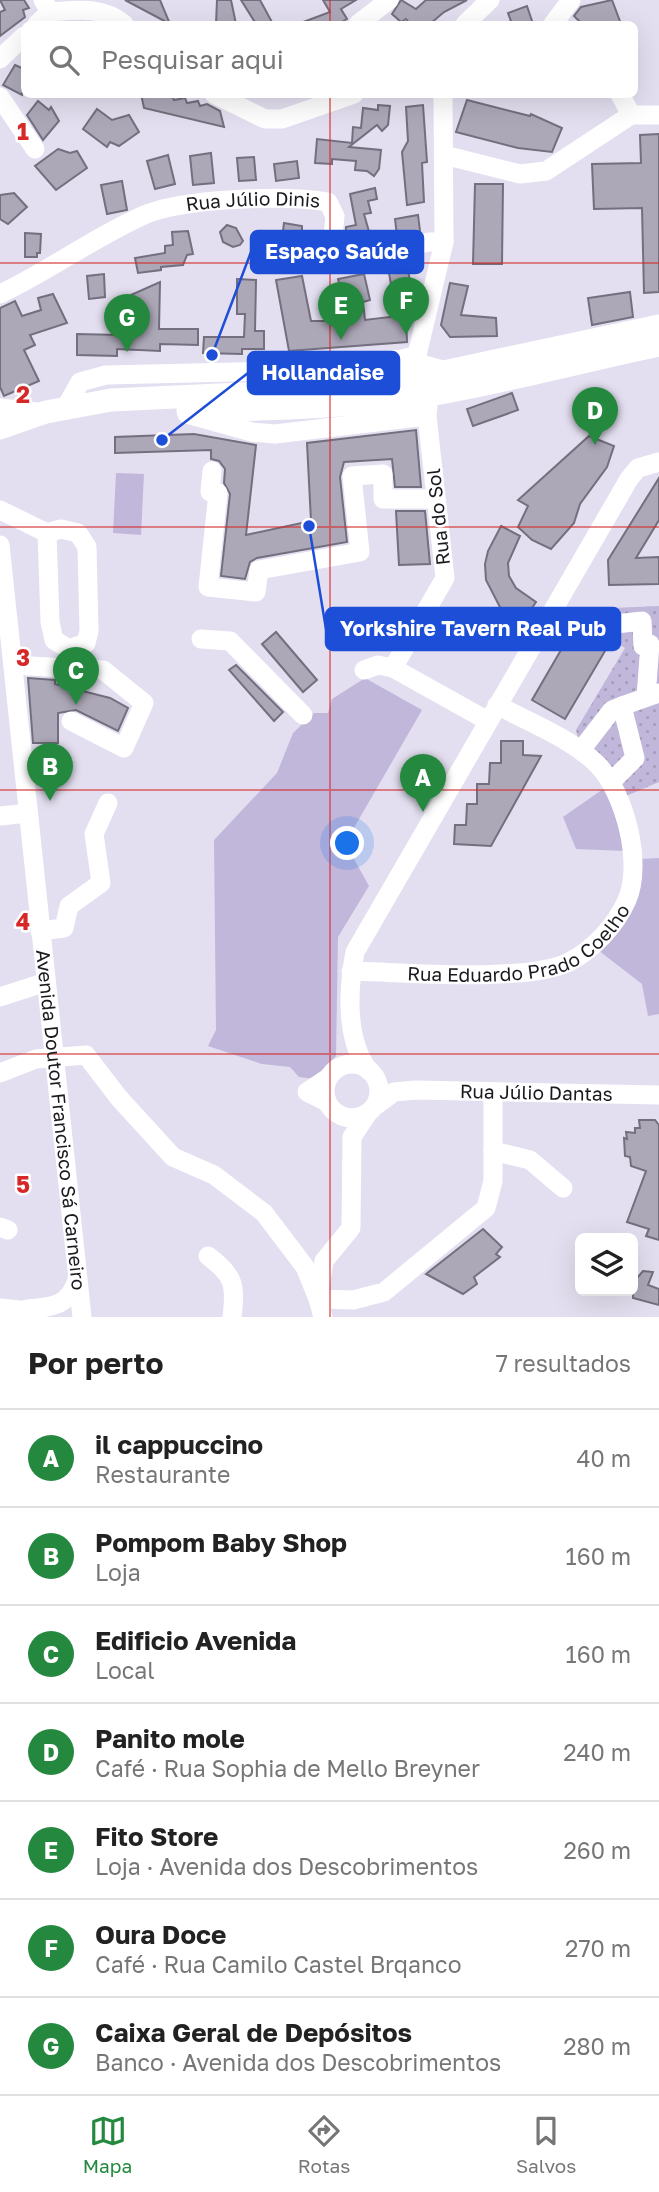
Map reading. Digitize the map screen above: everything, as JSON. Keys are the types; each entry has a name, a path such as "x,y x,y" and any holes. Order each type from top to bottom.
{"main road":[{"path":"0,429 56,409 111,400 326,390 406,380 659,326"},
{"path":"0,444 85,417 344,405 428,405 659,345"}],"street":[{"path":"362,21 389,0"},
{"path":"555,21 571,0"},
{"path":"457,21 485,4"},
{"path":"468,21 485,4"},
{"path":"43,12 89,9 110,13 120,21"},
{"path":"0,59 21,39"},
{"path":"0,97 35,149"},
{"path":"222,98 265,119 282,119 324,100"},
{"path":"0,408 13,412 56,409 80,382 106,375 272,371 403,359 416,355 444,242 443,98"},
{"path":"622,98 631,115"},
{"path":"444,155 520,174 547,171 631,115 659,116"},
{"name":"Rua Júlio Dinis","path":"0,294 143,215 177,205 306,198 328,202 335,216 331,255 342,261 429,242 444,242"},
{"path":"403,359 447,372"},
{"name":"Rua do Sol","path":"393,668 445,578 428,405"},
{"path":"332,1073 350,1047 351,971 355,952 629,479 638,468 659,462"},
{"path":"212,471 210,492 218,493 208,587 256,592 259,570 360,552 352,476 383,474 383,499 436,499"},
{"path":"0,510 47,533 61,530 78,533 87,547 89,631 86,643 69,649 54,640 50,622 47,533"},
{"name":"Avenida Doutor Francisco Sá Carneiro","path":"0,545 4,635 13,666 82,1317"},
{"path":"581,750 612,710 652,695 650,644 642,646 642,621 607,625"},
{"path":"201,639 230,640 303,715"},
{"path":"13,666 103,670 144,703 124,748 71,721"},
{"path":"364,670 378,666 393,668 493,713"},
{"path":"611,782 635,758 622,706"},
{"name":"Rua Eduardo Prado Coelho","path":"351,971 529,972 568,963 594,945 627,900 633,870 628,825 611,782 581,750 493,713"},
{"path":"40,931 64,928 69,906 101,883 94,834 108,803"},
{"path":"0,816 28,813"},
{"path":"0,997 46,982"},
{"path":"320,1308 324,1261 351,1228 352,1137 372,1109 379,1090 355,1049 352,1028"},
{"path":"0,1073 36,1059 86,1055 173,1157 214,1175 264,1213 305,1267 320,1308"},
{"path":"370,1072 355,1065 332,1073 307,1092 351,1119 372,1109"},
{"name":"Rua Júlio Dantas","path":"370,1072 388,1084 415,1090"},
{"name":"Rua Júlio Dantas","path":"372,1109 394,1092 415,1090 659,1095"},
{"path":"320,1308 384,1292 474,1221 486,1208 492,1197 493,1092"},
{"path":"330,1107 352,1137"},
{"path":"493,1151 530,1160 563,1188"},
{"path":"208,1256 227,1269 235,1292 232,1317"},
{"path":"27,1310 61,1305 73,1294 78,1278"},
{"path":"0,1308 27,1310 53,1317"}],"shaded area":[{"path":"116,473 144,474 141,535 113,533"},
{"path":"659,606 659,782 619,799 581,750 576,730 625,648 579,619 589,609"},
{"path":"365,678 422,710 351,833 353,837 348,848 369,886 338,937 336,1056 314,1079 299,1077 290,1067 262,1064 208,1046 216,1030 214,840 277,773 293,733 314,713 328,713 332,699"},
{"path":"606,787 626,851 576,849 563,817"},
{"path":"659,858 659,1014 648,1016 642,984 598,950 640,859"}],"building":[{"path":"0,0 24,0 29,8 23,10 25,17 0,36 0,12 5,10"},
{"path":"125,0 160,0 169,21"},
{"path":"217,0 231,0 235,21 216,21"},
{"path":"241,0 260,0 271,21 254,21"},
{"path":"323,0 356,0 341,9 347,19 343,21 306,21 330,12"},
{"path":"401,0 416,9 426,0 467,0 434,21 400,21 392,14"},
{"path":"612,0 620,21 579,21 574,16 581,7"},
{"path":"527,6 532,21 511,21 508,13"},
{"path":"15,65 21,68 21,94 3,85"},
{"path":"142,98 185,98 187,103 198,101 200,106 207,104 220,111 224,127 144,108"},
{"path":"467,100 530,116 531,114 562,128 552,152 518,148 456,132"},
{"path":"38,101 49,110 51,107 59,121 43,140 27,115"},
{"path":"378,105 390,106 388,125 382,131 377,125 349,147 381,150 379,169 374,176 367,171 355,170 356,161 332,159 332,164 315,163 317,139 352,143 353,127 361,128 363,108 378,110"},
{"path":"423,105 427,162 422,163 424,202 407,205 402,152 408,141 406,107"},
{"path":"97,109 112,120 129,115 139,132 119,146 110,142 107,147 83,129"},
{"path":"659,134 659,292 644,293 642,208 594,209 592,164 641,163 640,135"},
{"path":"58,149 70,153 77,151 87,168 56,190 35,166"},
{"path":"211,153 214,183 193,185 190,156"},
{"path":"168,155 175,184 155,189 147,161"},
{"path":"254,157 256,180 239,181 237,158"},
{"path":"297,161 299,178 276,181 274,164"},
{"path":"122,181 127,210 107,214 101,185"},
{"path":"475,184 503,184 502,264 473,264"},
{"path":"375,188 377,199 368,201 371,213 364,214 372,242 345,248 346,227 356,225 350,194"},
{"path":"14,193 27,207 8,224 0,219 0,195"},
{"path":"418,215 420,231 397,236 395,219"},
{"path":"284,223 302,226 302,246 295,245 295,249 281,247"},
{"path":"227,225 236,228 243,241 240,245 233,247 223,242 220,232"},
{"path":"188,231 193,254 187,255 183,265 138,273 135,258 165,253 165,246 173,245 172,232"},
{"path":"25,233 41,234 40,253 37,253 37,257 25,257"},
{"path":"408,270 411,287 392,290 389,273"},
{"path":"104,274 105,297 89,299 87,276"},
{"path":"364,274 370,300 363,302 365,320 406,315 407,342 289,351 276,280 302,276 311,321 326,321 352,318 346,294 342,295 338,279"},
{"path":"237,279 256,280 255,331 264,331 264,349 242,349 242,354 203,353 204,337 244,337 245,314 237,314"},
{"path":"160,282 159,329 198,329 198,345 160,344 160,351 117,349 117,356 77,355 77,334 120,335 120,330 130,331 131,295"},
{"path":"450,283 468,286 461,315 496,318 497,336 450,337 441,325"},
{"path":"630,292 633,317 592,325 588,298"},
{"path":"53,294 67,323 30,335 35,345 24,350 39,381 4,396 0,387 0,308 15,301 22,316 41,310 38,298"},
{"path":"512,393 518,410 473,426 467,409"},
{"path":"416,430 421,487 395,487 392,459 344,462 340,477 347,542 257,558 250,562 245,579 221,576 230,494 224,483 225,469 219,461 211,459 211,450 115,453 115,437 194,434 256,445 246,535 311,521 307,443"},
{"path":"589,436 614,446 607,467 580,504 574,523 551,549 532,540 518,527 528,506 518,500"},
{"path":"659,478 659,520 636,558 659,557 659,584 609,585 608,560"},
{"path":"396,511 425,511 430,564 399,565"},
{"path":"501,526 520,536 508,563 509,576 516,588 536,602 522,623 502,611 486,580 488,551"},
{"path":"579,619 602,636 612,639 565,719 532,700"},
{"path":"276,632 317,680 303,692 262,644"},
{"path":"236,665 283,712 274,721 229,670"},
{"path":"28,678 55,680 55,684 110,698 128,708 118,731 76,710 58,713 58,743 33,743"},
{"path":"501,741 523,741 523,755 541,756 491,846 454,844 455,825 466,825 467,804 477,804 477,784 489,784 490,763 501,763"},
{"path":"639,1120 655,1120 659,1125 659,1240 646,1236 649,1229 627,1222 646,1171 631,1166 630,1157 625,1156 626,1132 635,1133 635,1128 640,1128"},
{"path":"483,1229 502,1247 496,1254 500,1257 474,1277 477,1284 463,1294 426,1274"},
{"path":"643,1271 653,1272 648,1285 659,1289 659,1305 633,1298 638,1296 638,1277"}],"place":[{"name":"Oura Doce","path":"406,335"},
{"name":"Fito Store","path":"341,340"},
{"name":"Caixa Geral de Depósitos","path":"127,352"},
{"name":"Espaço Saúde","path":"212,355"},
{"name":"Hollandaise","path":"162,440"},
{"name":"Panito mole","path":"595,445"},
{"name":"Yorkshire Tavern Real Pub","path":"309,526"},
{"name":"Edificio Avenida","path":"76,705"},
{"name":"Pompom Baby Shop","path":"50,801"},
{"name":"il cappuccino","path":"423,812"}]}
